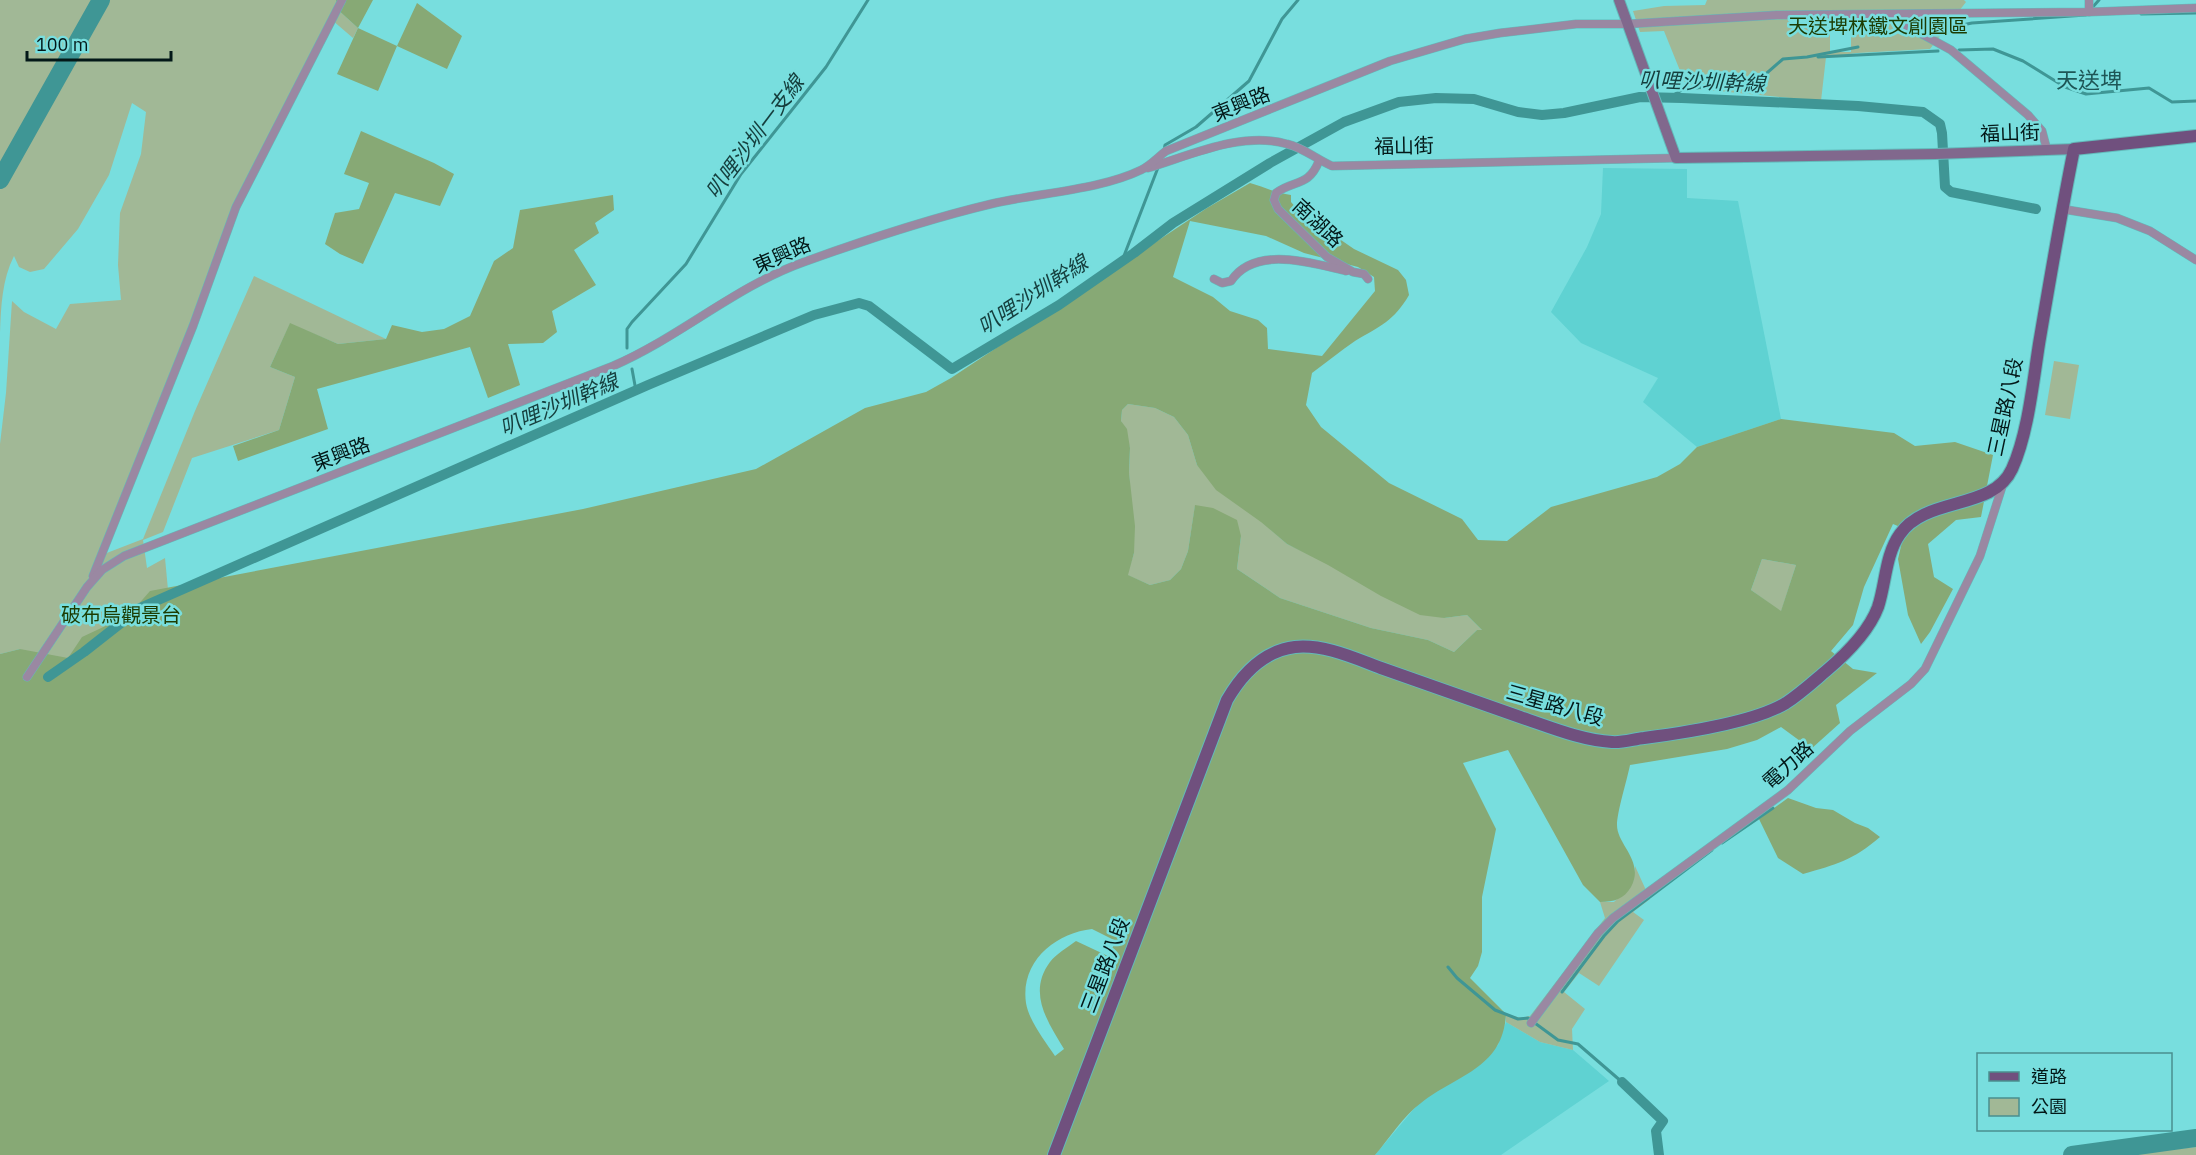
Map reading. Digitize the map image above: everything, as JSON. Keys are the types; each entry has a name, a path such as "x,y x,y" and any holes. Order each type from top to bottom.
{"main road":[{"path":"2073,148 2196,136"},
{"name":"三星路八段","path":"1054,1155 1227,700 1237,682 1256,663 1274,653 1293,647 1314,647 1357,659 1573,735 1614,742 1670,735 1744,720 1785,704 1828,669 1865,630 1877,609 1887,565 1898,538 1908,524 1920,514 1977,497 2002,484 2012,469 2023,433 2073,148"}],"street":[{"path":"92,581 193,326 236,207 342,0"},
{"path":"1619,0 1676,158"},
{"path":"2089,0 2089,12"},
{"name":"東興路","path":"27,677 92,581 102,570 124,556 638,355 752,286 801,263 988,204 1106,182 1142,170 1166,151 1419,52 1466,39 1576,24 1628,24 1777,15 2089,12 2196,8"},
{"path":"1886,14 1951,50 2028,115 2042,131 2047,150"},
{"path":"1922,34 1927,22 1935,14"},
{"name":"福山街","path":"1142,170 1241,142 1273,140 1304,150 1332,166 1935,154 2073,148"},
{"name":"南湖路","path":"1319,160 1315,170 1303,182 1275,193 1278,209 1327,257 1353,272 1364,274 1368,279"},
{"path":"2062,209 2117,218 2150,231 2196,260"},
{"path":"1214,279 1222,283 1231,280 1246,266 1266,261 1298,260 1353,272"},
{"name":"電力路","path":"1531,1023 1598,933 1613,918 1788,790 1850,730 1911,684 1925,669 1980,556 2002,484"}],"shaded area":[{"path":"1603,168 1687,169 1687,198 1738,201 1781,419 1697,447 1643,402 1658,378 1581,343 1551,312 1587,247 1601,214"},
{"path":"1506,1022 1540,1042 1573,1050 1609,1081 1501,1155 1375,1155 1418,1104 1498,1045"}],"green space":[{"name":"破布烏觀景台","path":"0,0 336,0 336,8 358,28 353,38 332,20 241,203 99,556 143,539 195,411 254,276 386,339 338,344 290,324 270,367 295,377 279,430 192,458 163,532 143,540 147,568 165,558 170,611 76,689 20,649 0,654 0,444 12,301 24,312 56,329 70,304 121,300 118,265 120,213 141,154 146,112 132,103 109,175 78,229 44,269 30,272 19,267 14,256 5,284 0,333"},
{"path":"336,0 373,0 358,28 336,8"},
{"name":"天送埤林鐵文創園區","path":"1707,0 1964,0 1966,2 1930,49 1826,57 1821,101 1687,88 1664,31 1640,32 1633,11 1664,6 1705,5","holes":["1830,31 1851,31 1851,52 1830,52"]},
{"path":"417,3 462,36 447,69 397,46"},
{"path":"358,28 397,46 378,91 337,74"},
{"path":"361,131 454,174 440,206 395,193 363,264 340,254 325,244 335,213 359,209 369,183 344,174"},
{"path":"1250,183 1291,195 1291,202 1299,211 1354,249 1398,270 1406,280 1409,295 1403,304 1386,322 1349,345 1312,373 1306,405 1321,427 1389,483 1462,519 1478,540 1507,541 1551,507 1657,477 1680,464 1697,447 1781,419 1894,433 1915,446 1955,442 1993,455 1981,517 1956,520 1928,544 1934,577 1953,589 1921,644 1908,615 1898,559 1905,529 1893,524 1864,587 1853,625 1831,651 1853,669 1877,673 1836,705 1840,723 1811,749 1781,727 1757,740 1727,749 1630,765 1617,825 1635,869 1631,887 1622,897 1600,902 1583,885 1508,750 1463,763 1496,829 1482,897 1482,952 1478,966 1470,978 1506,1014 1503,1032 1487,1059 1476,1069 1435,1093 1415,1108 1375,1155 0,1155 0,654 20,649 68,658 82,637 129,615 150,591 583,509 756,469 865,408 926,392 951,378 1207,208","holes":["1190,221 1266,236 1304,253 1358,267 1374,277 1375,291 1322,356 1268,349 1267,328 1258,320 1230,311 1213,297 1173,277","1128,404 1155,408 1174,417 1188,435 1197,465 1216,490 1287,544 1420,615 1444,618 1467,615 1482,630 1477,630 1454,652 1428,640 1371,628 1280,598 1237,569 1241,536 1237,520 1213,508 1195,505 1188,551 1181,569 1170,580 1150,585 1128,575 1134,553 1135,526 1129,473 1130,448 1127,429 1121,421 1122,410","1762,559 1796,565 1781,611 1751,590","1092,929 1116,941 1108,956 1076,941 1059,953 1043,974 1040,985 1042,1007 1064,1049 1055,1056 1030,1017 1026,1003 1026,988 1029,974 1043,952 1066,936"]},
{"path":"613,195 614,210 595,223 599,233 574,250 596,285 552,311 557,332 543,343 508,344 520,385 488,398 470,347 317,389 328,429 238,461 233,446 279,430 295,377 270,367 290,323 338,344 386,339 392,325 422,332 444,329 470,316 494,261 513,248 520,210"},
{"path":"2054,361 2079,365 2070,419 2045,415"},
{"path":"1128,404 1155,408 1174,417 1188,435 1197,465 1287,544 1444,618 1467,615 1482,630 1477,630 1454,652 1428,640 1371,628 1280,598 1237,569 1241,536 1195,506 1188,551 1181,569 1170,580 1150,585 1127,575 1134,553 1129,473 1130,448 1121,421 1122,410"},
{"path":"1762,559 1796,565 1781,612 1751,590"},
{"path":"1788,798 1816,808 1833,810 1868,828 1880,837 1861,852 1844,861 1803,874 1778,858 1759,819"},
{"path":"1635,866 1650,899 1633,912 1644,920 1599,986 1579,973 1564,992 1585,1009 1572,1029 1573,1050 1540,1042 1506,1022 1506,1014 1521,1018 1530,1016 1605,918 1600,902 1614,902 1633,882"},
{"path":"2196,1147 2196,1155 2119,1155"}],"waterway":[{"path":"0,180 101,0"},
{"name":"叭哩沙圳一支線","path":"627,348 627,329 686,264 741,174 826,67 868,0"},
{"path":"1164,150 1165,145 1196,127 1249,81 1282,19 1298,0"},
{"path":"2091,9 2099,0"},
{"path":"2141,14 2196,13"},
{"path":"1932,31 1972,23 2086,15"},
{"path":"1668,98 1682,90 1760,79 1783,59 1807,57 1858,47"},
{"path":"1959,50 1993,49 2023,61 2065,87 2086,94 2149,88 2172,102 2196,101"},
{"path":"1818,57 1938,51"},
{"name":"叭哩沙圳幹線","path":"48,677 140,608 648,385 814,315 859,303 869,306 952,369 1059,305 1173,223 1270,163 1344,122 1399,102 1436,98 1474,99 1518,112 1542,115 1564,113 1640,97 1858,106 1923,112 1940,124 1945,187 1951,192 2036,209"},
{"path":"1122,261 1159,165"},
{"name":"叭哩沙圳一支線","path":"632,369 636,391"},
{"path":"1722,843 1773,808"},
{"path":"1562,992 1618,921 1712,850"},
{"path":"1448,967 1457,978 1495,1010 1518,1019 1528,1018 1558,1040 1578,1044 1622,1082"},
{"path":"1622,1082 1663,1121 1656,1131 1659,1155"},
{"path":"2072,1155 2196,1138"}],"district":[{"name":"天送埤","path":"2089,80"}]}
